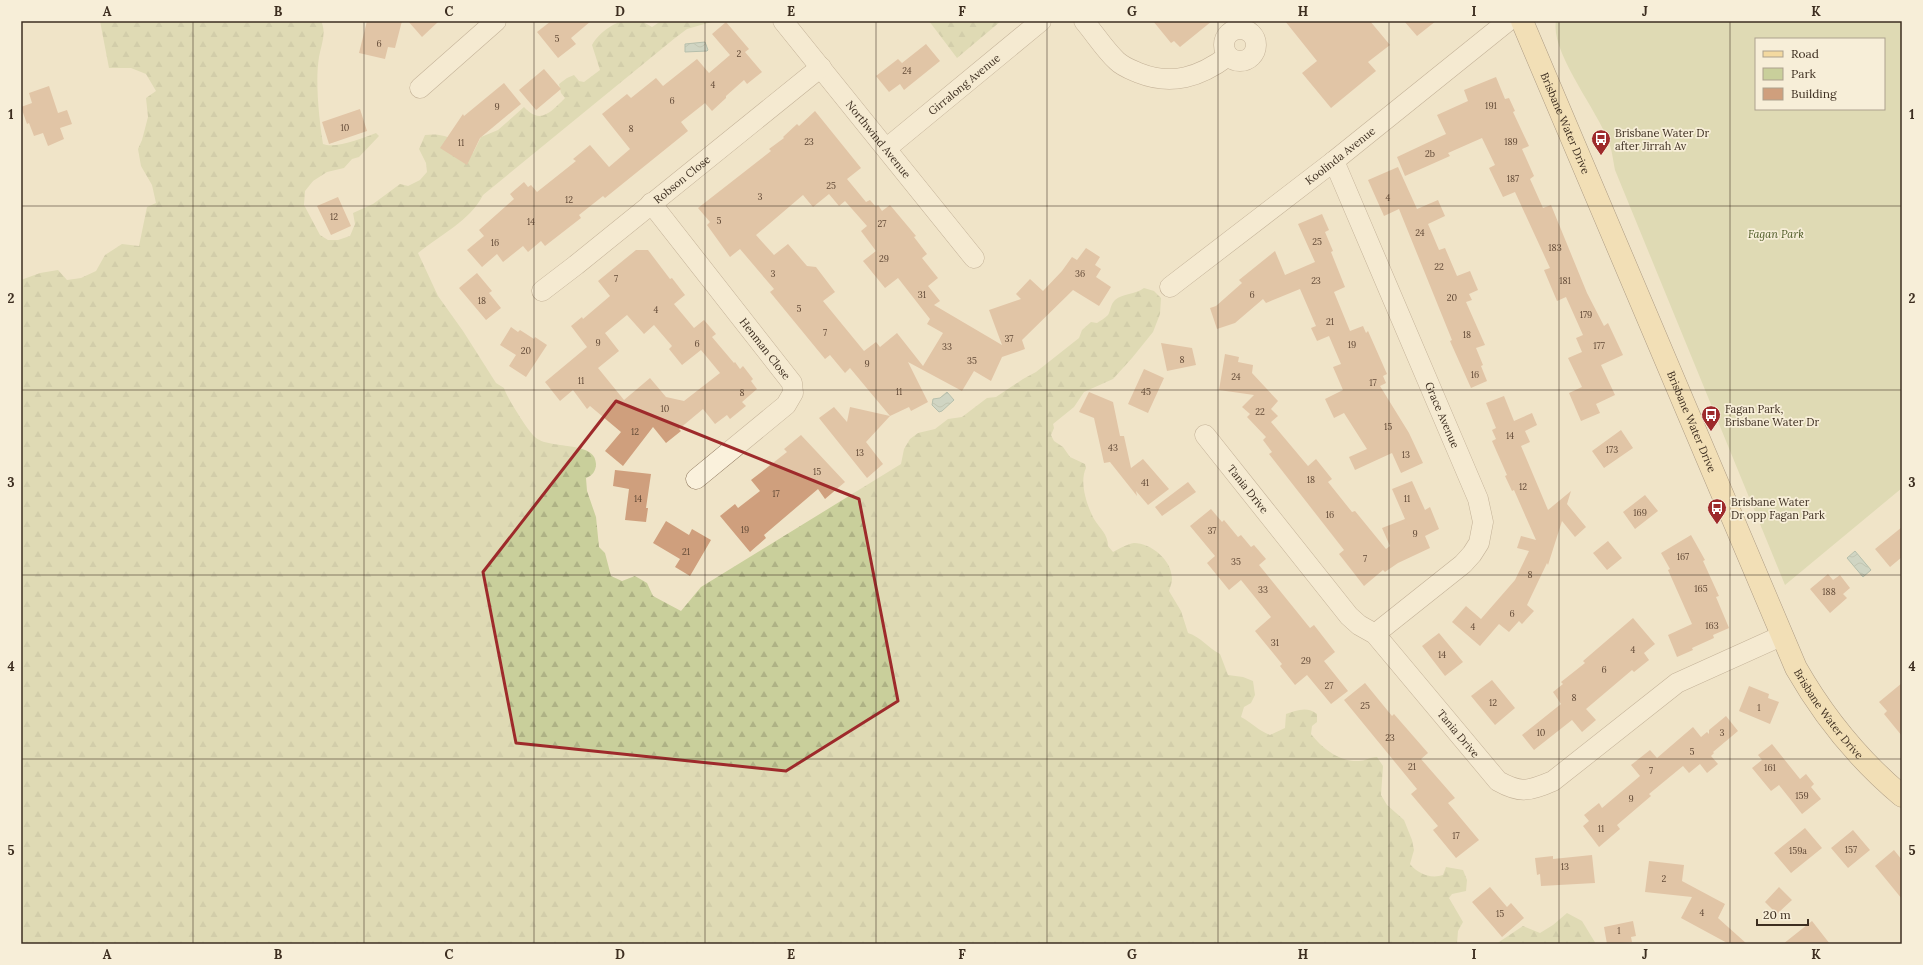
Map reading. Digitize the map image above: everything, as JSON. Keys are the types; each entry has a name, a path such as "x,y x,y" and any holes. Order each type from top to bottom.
{"main road":[{"name":"Brisbane Water Drive","path":"1522,21 1799,674 1812,697 1832,724 1859,755 1902,796"}],"street":[{"path":"420,88 496,21"},
{"name":"Northwind Avenue","path":"783,21 887,148 974,258"},
{"name":"Girralong Avenue","path":"887,148 1041,21"},
{"path":"1084,21 1118,62 1132,70 1161,79 1175,80 1194,75 1215,66 1228,56"},
{"name":"Koolinda Avenue","path":"1170,287 1334,161 1508,21"},
{"name":"Robson Close","path":"542,291 820,67"},
{"name":"Grace Avenue","path":"1334,161 1478,499 1483,522 1479,543 1463,564 1375,634"},
{"name":"Henman Close","path":"651,204 792,383 793,393 786,405 696,479"},
{"name":"Tania Drive","path":"1205,435 1349,616 1359,625 1375,634 1498,781 1514,790 1534,789 1553,781 1676,683 1782,636"}],"highlighted area":[{"path":"616,401 859,499 898,701 786,771 516,743 483,572"}],"green space":[{"path":"627,20 641,21 652,27 661,21 715,21 687,29 675,38 483,195 463,220 418,253 438,296 463,331 496,383 504,388 532,434 541,441 580,448 588,451 594,456 596,467 593,473 586,478 587,491 596,517 599,547 605,553 611,576 622,581 635,576 647,583 653,596 681,611 701,587 901,464 904,449 910,439 918,433 935,429 948,419 962,417 987,398 996,397 1036,372 1079,338 1082,330 1091,322 1097,323 1107,316 1112,304 1118,298 1137,292 1144,288 1154,291 1161,298 1160,314 1153,332 1113,379 1084,392 1074,407 1053,424 1054,428 1051,435 1054,441 1063,447 1070,457 1085,464 1086,468 1083,480 1085,494 1094,519 1107,538 1108,546 1113,552 1134,543 1141,544 1153,549 1159,554 1168,565 1171,572 1172,580 1169,591 1181,611 1188,633 1197,637 1220,654 1228,675 1243,677 1253,681 1255,695 1251,703 1244,707 1241,717 1270,735 1285,728 1286,714 1298,710 1310,710 1317,714 1317,722 1312,726 1311,734 1326,749 1338,757 1352,761 1361,761 1377,757 1383,766 1381,795 1387,805 1404,820 1412,840 1414,850 1410,864 1413,868 1429,876 1443,875 1446,867 1463,870 1467,880 1466,891 1452,894 1449,898 1463,922 1458,931 1457,944 21,944 21,280 40,273 58,270 67,280 81,278 96,271 105,255 122,244 139,246 147,207 156,203 152,185 141,166 138,149 148,117 146,98 156,91 146,74 131,68 109,68 100,21 321,21 324,34 319,57 317,88 323,144 342,144 376,133 379,136 359,157 352,159 344,168 327,172 313,181 305,191 304,205 320,235 328,240 338,240 350,236 355,224 353,213 373,204 400,184 408,186 420,180 427,172 426,163 419,149 425,135 433,134 446,136 473,153 481,137 498,130 524,107 532,114 539,116 547,114 551,111 565,98 561,93 559,84 574,75 579,81 584,82 600,70 592,45 606,29"},
{"path":"929,21 1001,21 957,58"},
{"name":"Fagan Park","path":"1556,21 1902,21 1902,488 1785,585 1615,170 1608,140 1560,48 1556,33"},
{"path":"1567,913 1582,921 1596,944 1496,944 1523,926 1540,933 1553,925"}],"water":[{"path":"705,42 707,51 685,52 685,44"},
{"path":"947,392 954,400 939,412 932,405 933,399 940,398"},
{"path":"1855,551 1871,570 1863,577 1847,558"}],"building":[{"path":"367,21 402,21 395,48 388,47 385,59 359,53"},
{"path":"408,21 439,21 422,37"},
{"path":"551,21 591,21 571,38 576,44 558,58 537,32"},
{"path":"1153,21 1212,21 1180,47 1174,41 1171,43"},
{"path":"1285,21 1370,21 1390,45 1368,62 1376,71 1331,108 1302,73 1317,61"},
{"path":"1404,21 1436,21 1417,36"},
{"path":"726,22 749,49 745,52 762,72 747,84 744,80 712,111 705,103 681,122 688,131 605,198 603,196 579,215 581,218 545,246 541,241 528,252 523,246 503,262 497,254 482,267 467,250 484,236 479,230 514,199 510,194 524,182 528,187 531,185 537,192 576,161 573,159 590,145 609,167 630,149 602,114 627,94 631,98 656,78 663,86 697,59 709,73 730,55 712,34"},
{"path":"926,44 940,61 904,90 900,84 889,92 876,76 898,59 902,63"},
{"path":"544,69 561,89 536,110 519,90"},
{"path":"1496,77 1505,99 1509,98 1515,111 1513,112 1529,146 1522,149 1534,176 1530,179 1543,208 1551,205 1587,293 1604,326 1608,323 1623,355 1601,365 1615,395 1596,404 1600,413 1581,421 1569,393 1582,387 1568,358 1582,352 1576,338 1583,335 1566,297 1557,301 1544,270 1550,268 1515,192 1503,197 1489,168 1495,165 1482,138 1448,153 1450,156 1405,176 1397,157 1446,134 1437,115 1468,101 1464,90"},
{"path":"504,83 521,104 480,138 467,165 440,148 463,114 464,116"},
{"path":"49,86 58,113 67,110 72,124 60,128 64,139 48,146 43,133 34,136 29,123 27,124 21,107 32,103 29,93"},
{"path":"360,109 367,131 329,144 322,122"},
{"path":"815,111 861,168 847,179 866,202 870,200 876,207 878,205 882,211 890,205 916,236 914,237 927,254 922,258 938,278 928,286 940,301 934,305 1002,345 989,310 1021,299 1016,294 1030,279 1043,291 1062,271 1072,257 1077,260 1086,248 1100,257 1095,265 1101,269 1096,277 1111,287 1099,306 1073,290 1022,340 1025,349 1002,357 991,381 974,371 962,391 908,362 928,402 911,411 909,407 890,416 850,368 845,373 830,355 825,359 770,292 774,289 740,249 730,257 707,225 710,222 698,208 771,151 769,149 784,138 783,137 797,124 799,126","holes":["829,194 839,206 845,201 867,226 861,231 876,251 863,261 885,288 898,278 930,319 927,324 943,333 923,366 897,333 880,347 876,342 864,351 823,301 835,292 816,267 807,266 788,244 774,255 756,235 803,195 813,207"]},
{"path":"1398,167 1417,209 1438,200 1445,216 1428,224 1439,250 1445,248 1457,276 1470,271 1478,290 1469,294 1472,300 1466,302 1485,345 1476,348 1483,365 1481,366 1487,381 1471,388 1450,341 1452,340 1399,209 1384,216 1368,180"},
{"path":"338,197 351,226 331,235 317,206"},
{"path":"1322,214 1329,230 1325,232 1333,251 1331,252 1345,287 1334,292 1350,331 1363,326 1366,333 1368,331 1387,374 1383,376 1386,383 1380,386 1409,433 1423,463 1401,473 1392,453 1355,470 1349,457 1367,449 1344,413 1334,418 1325,399 1343,390 1333,367 1341,364 1329,336 1317,341 1311,328 1316,326 1300,289 1266,303 1263,299 1235,323 1217,329 1210,308 1216,306 1242,283 1239,280 1275,251 1285,275 1315,262 1298,224"},
{"path":"636,250 648,250 670,279 672,278 685,295 674,304 694,328 704,320 716,334 712,337 734,363 735,362 740,369 743,366 753,379 751,381 757,389 742,402 746,406 730,419 727,415 715,424 703,409 679,429 681,431 666,443 653,427 623,466 605,451 621,432 590,406 587,409 573,390 560,401 545,382 587,347 571,326 582,317 583,319 610,296 598,281","holes":["627,315 644,334 654,325 672,346 669,349 682,365 701,350 720,373 684,401 666,397 650,378 624,400 598,368 619,351 605,333"]},
{"path":"477,273 492,291 489,293 501,308 486,320 459,288"},
{"path":"511,327 518,332 520,330 534,339 535,337 547,345 526,377 509,366 516,355 500,345"},
{"path":"1161,343 1192,348 1196,365 1167,371"},
{"path":"1225,354 1239,357 1238,362 1253,365 1252,373 1278,401 1271,409 1278,416 1271,422 1308,466 1316,459 1332,479 1328,482 1352,512 1355,511 1386,549 1390,546 1382,528 1405,519 1392,489 1412,481 1425,510 1430,507 1439,529 1425,536 1430,548 1398,563 1385,572 1383,570 1364,586 1339,554 1344,550 1269,454 1272,452 1263,440 1266,437 1247,417 1250,414 1242,407 1254,395 1219,390"},
{"path":"1144,369 1164,378 1148,413 1128,404"},
{"path":"1089,392 1113,402 1120,436 1124,436 1131,468 1143,459 1169,489 1148,505 1136,491 1137,496 1110,462 1104,463 1094,418 1079,412"},
{"path":"1504,396 1514,421 1532,413 1537,425 1525,431 1530,442 1521,446 1548,510 1571,491 1567,504 1586,527 1575,537 1562,521 1548,565 1547,563 1527,605 1534,611 1522,624 1519,621 1509,632 1499,624 1480,646 1452,622 1466,606 1481,619 1515,580 1529,551 1517,548 1521,536 1536,540 1514,490 1512,491 1505,476 1507,475 1492,441 1496,439 1492,430 1496,428 1486,403"},
{"path":"834,407 847,422 850,407 890,416 866,442 883,464 867,478 819,418"},
{"path":"1621,430 1633,448 1604,468 1592,451"},
{"path":"801,435 845,482 825,499 818,489 764,535 766,538 750,552 720,516 735,504 738,508 760,491 751,480 787,452 784,449"},
{"path":"615,470 651,474 646,508 648,508 646,522 625,520 629,489 613,486"},
{"path":"1188,482 1196,492 1162,516 1155,507"},
{"path":"1645,495 1658,511 1635,529 1623,512"},
{"path":"1211,509 1222,522 1224,520 1238,537 1241,535 1251,547 1254,545 1266,559 1259,565 1310,628 1314,625 1335,652 1324,661 1348,691 1331,704 1307,675 1295,685 1280,666 1282,664 1255,631 1271,617 1241,580 1229,590 1207,563 1215,556 1190,526"},
{"path":"666,521 689,535 692,529 711,540 690,576 675,567 680,559 653,543"},
{"path":"1902,527 1902,557 1890,567 1875,549"},
{"path":"1691,535 1705,560 1703,561 1719,596 1716,597 1729,628 1713,635 1714,638 1692,648 1693,650 1677,657 1668,635 1692,624 1668,570 1670,569 1661,553"},
{"path":"1608,541 1622,558 1607,570 1593,553"},
{"path":"1828,574 1833,580 1840,575 1850,588 1843,594 1847,598 1830,613 1810,589"},
{"path":"1633,618 1655,644 1644,653 1649,660 1634,672 1632,670 1586,709 1596,720 1582,732 1572,720 1534,750 1522,735 1561,704 1553,692 1563,684 1561,682 1585,663 1583,661"},
{"path":"1439,633 1463,662 1445,676 1422,646"},
{"path":"1492,680 1515,708 1495,725 1471,696"},
{"path":"1365,683 1392,716 1394,714 1428,753 1421,759 1455,798 1448,803 1479,840 1456,858 1433,830 1438,826 1411,794 1417,789 1344,700"},
{"path":"1902,683 1902,736 1884,714 1887,711 1879,702"},
{"path":"1749,686 1769,694 1768,698 1779,702 1770,724 1739,711"},
{"path":"1726,716 1738,731 1713,752 1714,753 1711,756 1718,764 1707,773 1700,764 1689,773 1683,766 1649,794 1651,796 1617,825 1620,829 1599,847 1583,826 1589,821 1584,815 1599,803 1602,808 1640,776 1631,765 1650,750 1657,758 1693,727 1701,737 1707,732 1709,734 1709,730"},
{"path":"1772,744 1800,779 1806,774 1814,784 1811,787 1821,799 1802,814 1779,785 1771,791 1752,768 1762,760 1758,755"},
{"path":"1805,828 1822,848 1791,873 1774,853"},
{"path":"1853,830 1870,850 1848,868 1831,848"},
{"path":"1894,850 1902,860 1902,899 1875,866"},
{"path":"1592,855 1595,883 1541,886 1540,874 1537,875 1535,858 1553,856 1553,859"},
{"path":"1649,861 1684,865 1682,881 1725,904 1718,918 1747,944 1729,944 1681,918 1692,897 1645,892"},
{"path":"1490,887 1507,907 1511,903 1524,918 1502,937 1472,902"},
{"path":"1779,887 1792,900 1777,914 1765,902"},
{"path":"1633,921 1636,936 1631,937 1632,942 1607,944 1604,927"},
{"path":"1812,921 1830,944 1783,944"}],"place":[{"name":"Brisbane Water Dr after Jirrah Av","path":"1601,156"},
{"name":"Fagan Park, Brisbane Water Dr","path":"1711,432"},
{"name":"Brisbane Water Dr opp Fagan Park","path":"1717,525"}]}
